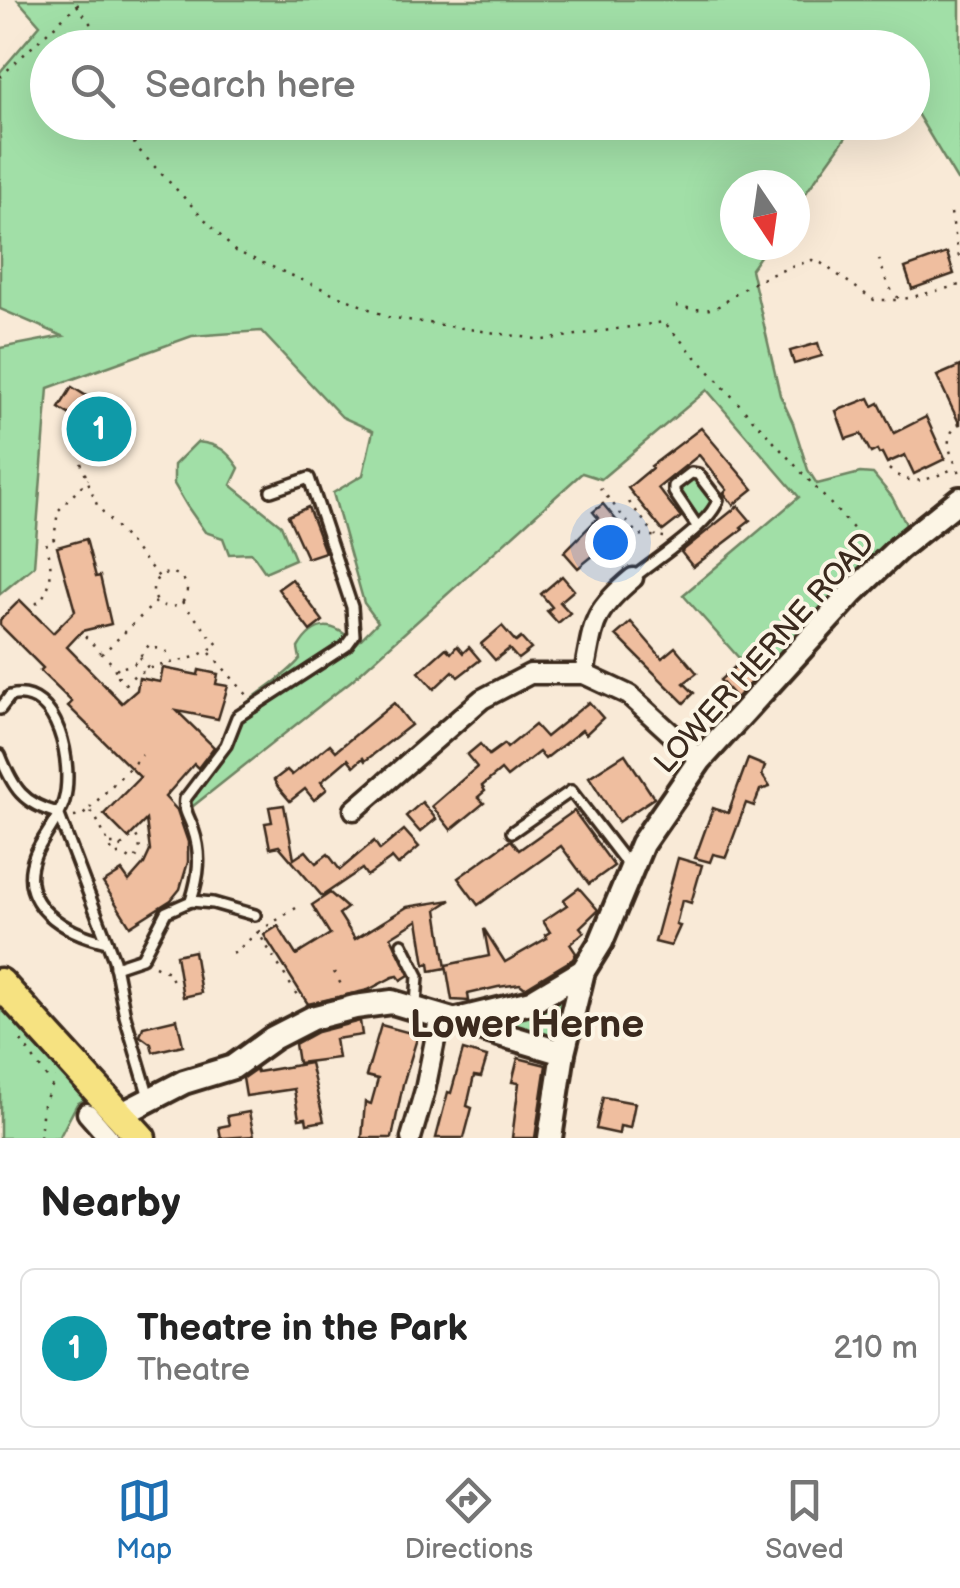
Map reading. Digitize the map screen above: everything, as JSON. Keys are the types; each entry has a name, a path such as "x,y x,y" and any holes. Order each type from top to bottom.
{"main road":[{"path":"0,983 110,1132 141,1138"}],"street":[{"name":"LOWER HERNE ROAD","path":"550,1138 563,1053 583,971 601,942 642,844 700,760 884,562 960,499"},
{"path":"584,674 595,617 634,578"},
{"path":"354,810 482,699 530,674 584,674 629,695 700,760"},
{"path":"448,1017 531,1002 583,971"},
{"path":"87,1113 110,1132 149,1098 232,1067 273,1038 312,1018 392,1002 563,1053"},
{"path":"411,1138 448,1017"}],"lane":[{"path":"634,578 697,526 715,510 718,500 698,474 691,473 674,486 674,492 697,526"},
{"path":"191,901 200,873 198,845 184,808 185,799 226,745 237,717 346,646 354,635 352,607 309,478 271,491"},
{"path":"0,710 10,696 22,693 50,710 62,742 68,778 64,802 30,872 42,909 56,923 86,938 107,942"},
{"path":"0,755 14,788 43,809 58,813"},
{"path":"512,832 571,791 630,868"},
{"path":"58,813 115,967 149,1098"},
{"path":"115,967 134,962 150,948 166,912 191,901 254,915"},
{"path":"402,944 418,976 416,1008"}],"path":[{"path":"50,30 82,0"},
{"path":"77,5 95,30"},
{"path":"0,77 30,49"},
{"path":"134,140 235,251 388,317 543,340 664,322 884,562"},
{"path":"951,213 960,262"},
{"path":"878,259 888,286 900,300"},
{"path":"676,306 697,310 725,305 749,286 812,260 874,300 900,300 960,285"},
{"path":"960,424 949,432 947,443 960,473"},
{"path":"81,463 97,505 159,577"},
{"path":"889,469 902,480 914,483 957,467"},
{"path":"36,604 49,591 55,565 46,542 54,539 58,511 88,478"},
{"path":"600,488 638,536 681,538"},
{"path":"629,502 657,537"},
{"path":"170,573 180,577 187,592 182,602 172,607 157,602 153,586 159,577 170,573"},
{"path":"102,654 157,602"},
{"path":"172,652 150,645 134,664 112,670 125,684 136,674 209,652 218,645 182,602"},
{"path":"85,636 118,669"},
{"path":"158,656 161,650"},
{"path":"209,652 254,703"},
{"path":"140,657 149,669"},
{"path":"646,711 710,724"},
{"path":"58,813 72,818 82,816 142,755"},
{"path":"89,809 114,854 122,853 133,861 138,857 140,847 135,834 121,846"},
{"path":"111,844 121,846"},
{"path":"121,846 122,853"},
{"path":"232,954 296,908"},
{"path":"258,932 312,1018"},
{"path":"134,962 162,969 175,984"},
{"path":"16,1034 52,1084"},
{"path":"40,1138 43,1104 63,1069"}],"green space":[{"path":"18,0 960,0 960,179 957,180 930,135 930,30 36,30 40,25"},
{"path":"30,37 30,140 844,140 810,187 810,170 720,170 720,260 757,260 751,269 780,395 817,484 860,473 873,474 892,497 911,534 771,694 683,595 799,497 707,390 601,479 582,473 351,681 188,810 185,799 196,796 193,783 218,766 233,717 300,659 298,648 311,632 332,628 356,644 378,622 364,603 333,493 363,475 373,431 342,417 261,331 192,336 48,388 34,566 0,594 0,348 63,336 0,309 0,72"},
{"path":"197,442 216,446 230,457 239,468 231,485 281,525 295,559 265,572 252,553 229,554 223,538 205,532 174,484 174,465"},
{"path":"691,473 718,500 697,526 674,486"},
{"path":"583,971 563,1053 457,1020"},
{"path":"0,983 99,1091 77,1104 59,1138 0,1138"}],"building":[{"path":"947,253 954,274 912,289 905,268"},
{"path":"818,343 822,356 794,364 790,351"},
{"path":"960,366 960,425 937,376"},
{"path":"72,387 88,397 75,418 59,408"},
{"path":"869,398 873,406 879,403 894,433 926,417 945,459 914,474 905,455 887,463 882,453 871,453 861,434 846,439 836,411"},
{"path":"701,428 753,489 733,505 724,493 727,490 699,455 658,488 681,517 663,531 628,488"},
{"path":"603,504 622,527 613,535 616,537 578,568 564,552 598,518 593,512"},
{"path":"738,506 750,520 693,567 681,552"},
{"path":"308,507 325,552 307,558 288,516"},
{"path":"86,539 111,624 82,631 67,647 122,703 137,690 139,678 160,682 163,668 198,675 199,670 218,674 216,684 228,686 218,719 177,711 214,747 198,768 194,764 165,797 177,810 188,842 188,862 180,889 171,900 130,926 103,883 122,871 129,881 144,864 150,851 146,820 128,838 104,814 140,777 68,706 72,702 0,625 0,620 20,600 53,633 75,611 57,547"},
{"path":"562,576 574,590 560,602 570,613 558,623 547,611 552,607 541,594"},
{"path":"292,579 323,621 310,631 278,589"},
{"path":"631,622 662,658 675,647 697,673 684,683 694,693 684,703 616,635"},
{"path":"502,626 516,642 521,638 531,649 518,659 509,649 495,660 481,644"},
{"path":"457,646 463,653 469,647 480,660 458,677 453,671 434,689 419,672 446,648 451,653"},
{"path":"737,665 752,681 736,698 720,680"},
{"path":"589,702 603,718 586,734 582,730 545,759 539,752 507,777 501,770 482,786 485,791 478,797 484,803 451,830 432,806 477,767 467,755 480,744 489,755 504,744 507,748 535,725 546,737"},
{"path":"394,703 411,725 365,761 363,758 354,766 348,759 321,782 327,789 314,800 305,789 290,801 278,787 274,780 287,770 292,775 330,744 336,751"},
{"path":"625,754 654,798 618,822 589,777"},
{"path":"748,759 765,766 762,775 770,787 760,790 754,806 746,803 726,857 713,854 710,862 695,858 713,808 728,813"},
{"path":"422,802 436,819 420,832 406,816"},
{"path":"284,805 294,859 306,851 316,863 328,854 340,870 374,841 380,850 404,830 419,847 398,865 392,858 367,876 362,869 322,896 279,846 270,848 265,823 272,822 269,807"},
{"path":"574,811 614,866 589,884 561,846 478,905 458,878 511,840 519,850"},
{"path":"678,858 702,865 691,903 682,900 676,925 680,926 671,946 655,942"},
{"path":"579,888 598,910 580,927 584,932 570,944 576,953 573,959 525,988 520,984 498,987 468,994 469,1001 452,1000 446,965 489,956 484,929 505,962 547,938 545,935 550,932 543,921 567,905 563,900"},
{"path":"330,893 347,908 339,914 355,939 407,907 451,900 437,909 446,968 430,971 429,963 425,965 418,920 391,937 409,975 401,980 393,977 368,990 308,1004 264,935 278,926 296,955 330,934 312,905"},
{"path":"194,951 201,993 183,997 176,955"},
{"path":"177,1019 183,1045 153,1052 151,1044 140,1036 143,1027"},
{"path":"360,1021 362,1035 335,1039 338,1058 298,1063 295,1044 317,1032"},
{"path":"381,1025 418,1035 392,1138 362,1138 365,1102 371,1104 378,1079 366,1076"},
{"path":"463,1050 487,1057 481,1077 474,1076 467,1106 472,1108 464,1138 436,1138 448,1092 451,1093"},
{"path":"518,1058 546,1065 535,1138 512,1138 519,1083 512,1082"},
{"path":"310,1063 324,1121 307,1124 306,1118 299,1119 294,1089 246,1096 243,1078 256,1069 257,1072"},
{"path":"603,1097 635,1103 630,1128 620,1126 619,1134 596,1129"},
{"path":"249,1112 254,1136 221,1138 219,1127 229,1125 227,1116"}],"place":[{"name":"Theatre in the Park","path":"99,429"}],"district":[{"name":"Lower Herne","path":"527,1025"}]}
